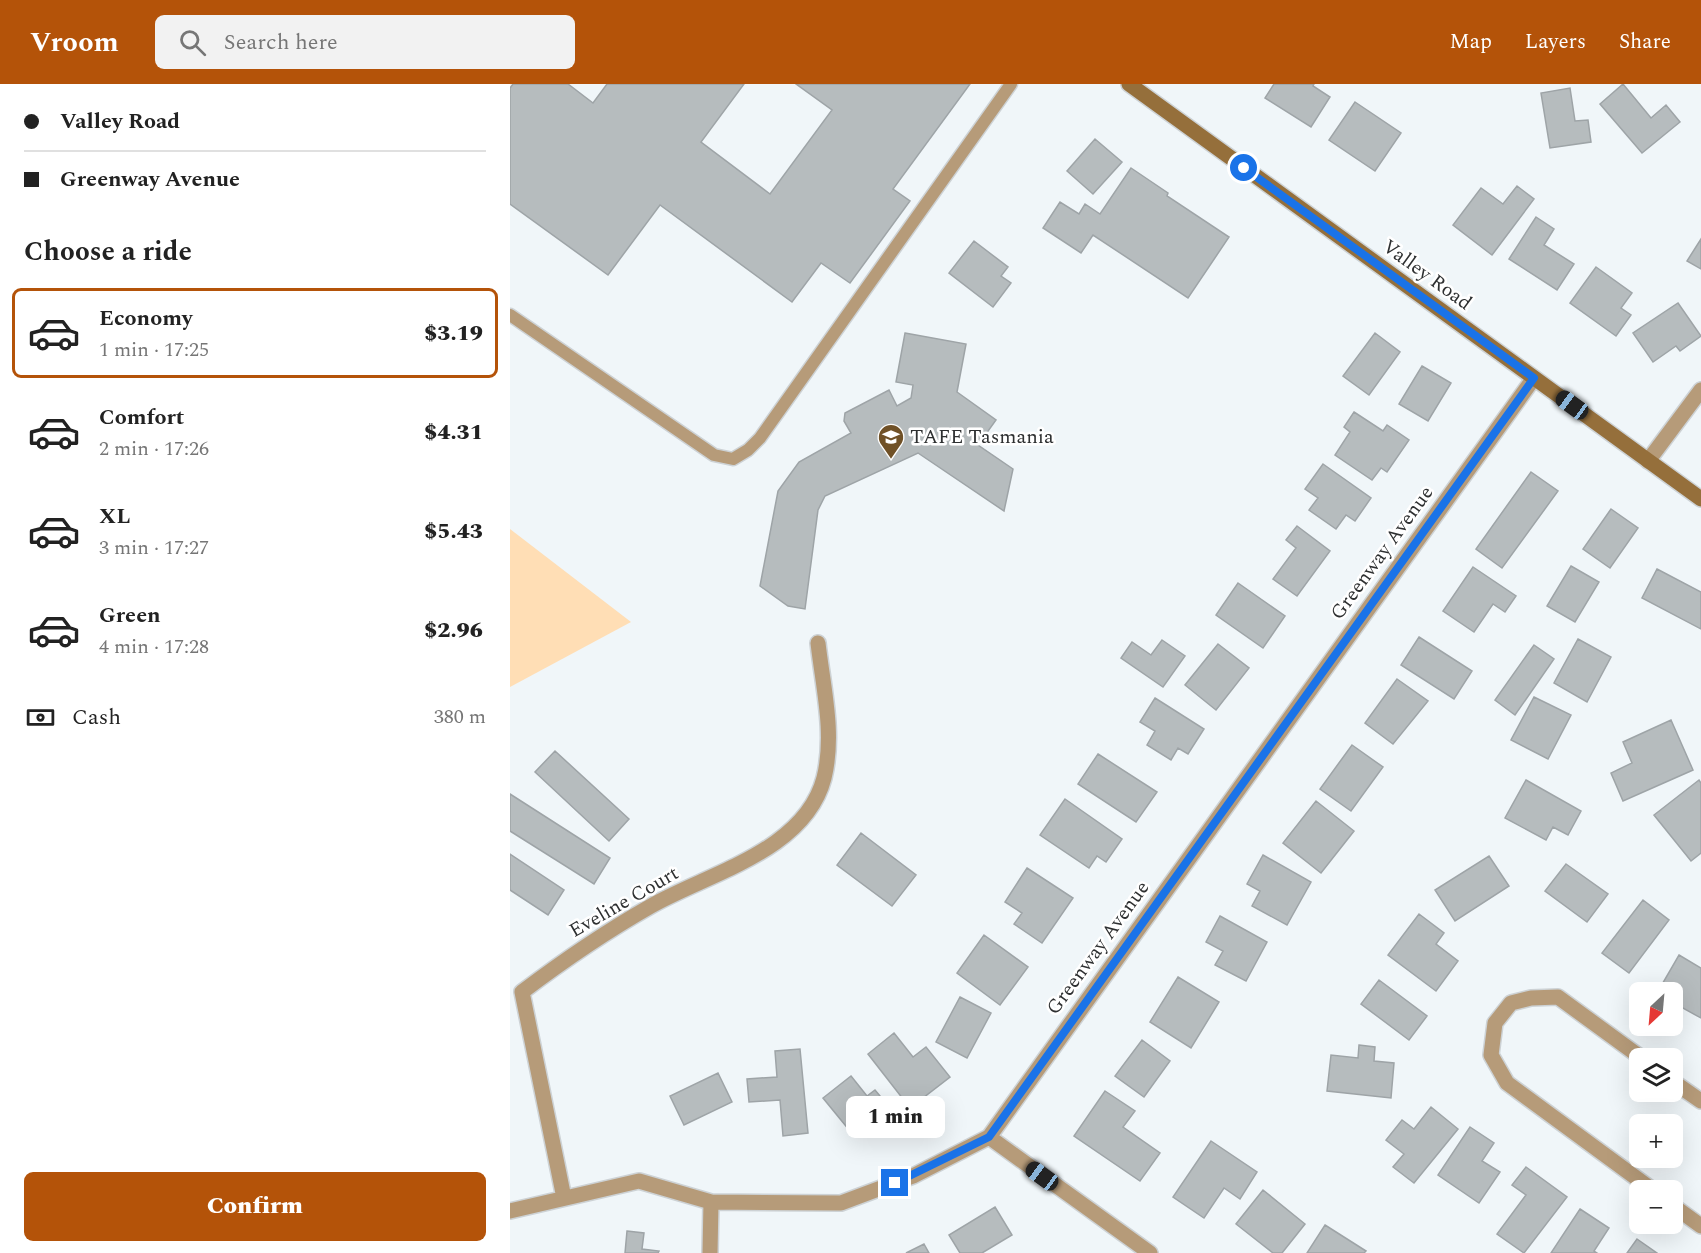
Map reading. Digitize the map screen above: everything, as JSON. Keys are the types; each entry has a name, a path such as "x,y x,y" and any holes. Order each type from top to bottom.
{"street":[{"name":"Valley Road","path":"1129,84 1701,499"},
{"name":"Greenway Avenue","path":"510,1211 639,1181 711,1202 841,1203 913,1176 989,1137 1534,378"},
{"path":"1648,461 1701,390"},
{"name":"Eveline Court","path":"564,1198 516,990 651,906 763,852 808,814 824,779 830,734 818,643"},
{"path":"1629,1049 1558,997 1531,998 1511,1004 1495,1023 1491,1055 1508,1083 1639,1180"},
{"path":"1683,1089 1701,1101"},
{"path":"989,1137 1150,1253"},
{"path":"710,1253 711,1202"},
{"path":"1683,1213 1701,1226"}],"lane":[{"path":"510,315 714,455 733,459 748,450 760,438 1011,84"}],"shaded area":[{"path":"510,529 631,622 510,687"}],"building":[{"path":"513,84 568,84 593,103 607,84 744,84 701,142 770,194 832,110 796,84 970,84 893,189 910,201 850,283 821,263 792,302 660,205 608,275 510,204 510,88"},
{"path":"1274,84 1314,84 1313,86 1330,97 1311,127 1265,98"},
{"path":"1623,84 1651,118 1666,105 1680,122 1642,153 1600,104"},
{"path":"1570,88 1575,121 1588,120 1591,142 1550,148 1541,93"},
{"path":"1355,102 1401,133 1375,171 1329,140"},
{"path":"1095,139 1122,162 1093,194 1067,171"},
{"path":"1131,168 1168,193 1167,196 1229,237 1188,298 1093,235 1081,253 1043,228 1060,202 1079,214 1085,204 1100,214"},
{"path":"1517,186 1534,199 1492,255 1453,225 1481,188 1503,204"},
{"path":"1536,217 1554,229 1544,245 1574,264 1557,290 1509,259"},
{"path":"1701,239 1701,269 1687,261"},
{"path":"974,241 1008,267 1001,276 1011,283 993,307 949,273"},
{"path":"1596,267 1632,293 1621,308 1631,315 1616,336 1570,303"},
{"path":"1678,303 1701,336 1680,351 1676,346 1653,362 1633,333"},
{"path":"905,333 966,344 957,392 996,420 978,445 1013,469 1004,511 918,453 825,496 818,510 805,609 788,606 760,586 778,491 799,462 851,433 844,421 845,413 889,390 897,406 911,398 913,385 896,382"},
{"path":"1375,333 1400,352 1369,395 1343,376"},
{"path":"1422,366 1451,383 1428,421 1399,404"},
{"path":"1354,412 1383,431 1387,425 1409,440 1387,472 1381,468 1372,480 1335,455 1350,432 1344,427"},
{"path":"1323,464 1371,498 1355,521 1346,515 1336,529 1309,510 1318,498 1305,489"},
{"path":"1531,472 1558,491 1502,568 1476,549"},
{"path":"1611,509 1638,528 1610,568 1583,549"},
{"path":"1297,526 1330,551 1297,596 1273,579 1296,548 1286,540"},
{"path":"1571,566 1599,582 1575,622 1547,606"},
{"path":"1473,567 1516,596 1505,612 1493,604 1474,632 1443,611"},
{"path":"1657,569 1701,592 1701,629 1642,598"},
{"path":"1238,583 1285,616 1263,648 1216,615"},
{"path":"1419,637 1472,671 1454,699 1401,665"},
{"path":"1578,639 1611,657 1587,702 1554,683"},
{"path":"1162,640 1185,656 1163,687 1121,658 1132,642 1151,655"},
{"path":"1218,644 1249,668 1216,710 1185,685"},
{"path":"1534,645 1554,659 1515,715 1495,700"},
{"path":"1397,679 1428,701 1393,744 1365,723"},
{"path":"1534,697 1571,715 1548,759 1511,740"},
{"path":"1155,698 1204,729 1188,754 1178,748 1171,760 1147,745 1155,731 1140,722"},
{"path":"1671,720 1693,770 1623,801 1611,773 1632,763 1623,742"},
{"path":"1352,745 1383,767 1351,811 1320,789"},
{"path":"555,751 629,819 609,841 535,772"},
{"path":"1098,754 1157,792 1136,822 1078,784"},
{"path":"1526,780 1581,811 1568,835 1553,827 1546,840 1505,818"},
{"path":"1699,780 1701,783 1701,853 1691,861 1654,815"},
{"path":"510,794 610,858 594,884 510,831"},
{"path":"1065,799 1122,839 1106,862 1097,856 1089,868 1040,835"},
{"path":"1316,801 1354,831 1321,873 1283,843"},
{"path":"861,833 916,875 892,906 837,865"},
{"path":"510,854 564,890 548,915 510,890"},
{"path":"1263,855 1311,882 1287,925 1252,906 1260,891 1247,884"},
{"path":"1489,856 1509,886 1455,921 1435,890"},
{"path":"1566,864 1608,894 1587,922 1545,891"},
{"path":"1027,868 1073,898 1042,943 1014,924 1022,913 1005,902"},
{"path":"1643,900 1669,920 1629,973 1602,953"},
{"path":"1419,914 1444,933 1436,944 1458,961 1436,991 1388,955"},
{"path":"1220,916 1267,942 1246,981 1215,965 1223,951 1206,942"},
{"path":"984,935 1028,967 1000,1005 957,973"},
{"path":"1679,955 1701,968 1701,1018 1683,1008 1683,982 1663,982"},
{"path":"1178,977 1219,1002 1191,1048 1150,1022"},
{"path":"1379,980 1427,1016 1409,1040 1361,1004"},
{"path":"960,997 991,1013 967,1058 936,1042"},
{"path":"894,1033 913,1057 926,1047 950,1077 910,1108 868,1054"},
{"path":"1142,1040 1170,1061 1144,1097 1115,1076"},
{"path":"1359,1045 1375,1047 1374,1061 1394,1063 1391,1098 1327,1091 1331,1055 1358,1058"},
{"path":"800,1049 808,1133 783,1136 780,1100 749,1102 747,1079 777,1077 775,1051"},
{"path":"718,1073 732,1102 684,1125 670,1096"},
{"path":"851,1076 867,1096 875,1090 890,1108 854,1136 823,1098"},
{"path":"1105,1091 1135,1111 1123,1127 1160,1153 1140,1181 1074,1136"},
{"path":"1431,1107 1458,1129 1414,1183 1393,1167 1404,1154 1386,1140 1402,1120 1414,1129"},
{"path":"1470,1127 1494,1143 1482,1161 1500,1172 1479,1203 1438,1175"},
{"path":"1211,1141 1257,1172 1240,1199 1224,1188 1204,1218 1173,1197"},
{"path":"1526,1167 1567,1197 1524,1253 1497,1234 1526,1195 1512,1185"},
{"path":"1263,1190 1305,1224 1282,1253 1273,1253 1236,1224"},
{"path":"995,1207 1012,1235 982,1253 960,1253 949,1235"},
{"path":"1580,1209 1609,1228 1594,1251 1597,1253 1551,1253"},
{"path":"1325,1225 1366,1251 1364,1253 1307,1253"},
{"path":"627,1231 644,1233 642,1249 659,1251 658,1253 625,1253"},
{"path":"1637,1239 1657,1253 1627,1253"},
{"path":"924,1244 929,1253 906,1253"}],"place":[{"name":"TAFE Tasmania","path":"891,460"}],"route":[{"path":"895,1183 989,1137 1534,378 1244,168"}]}
